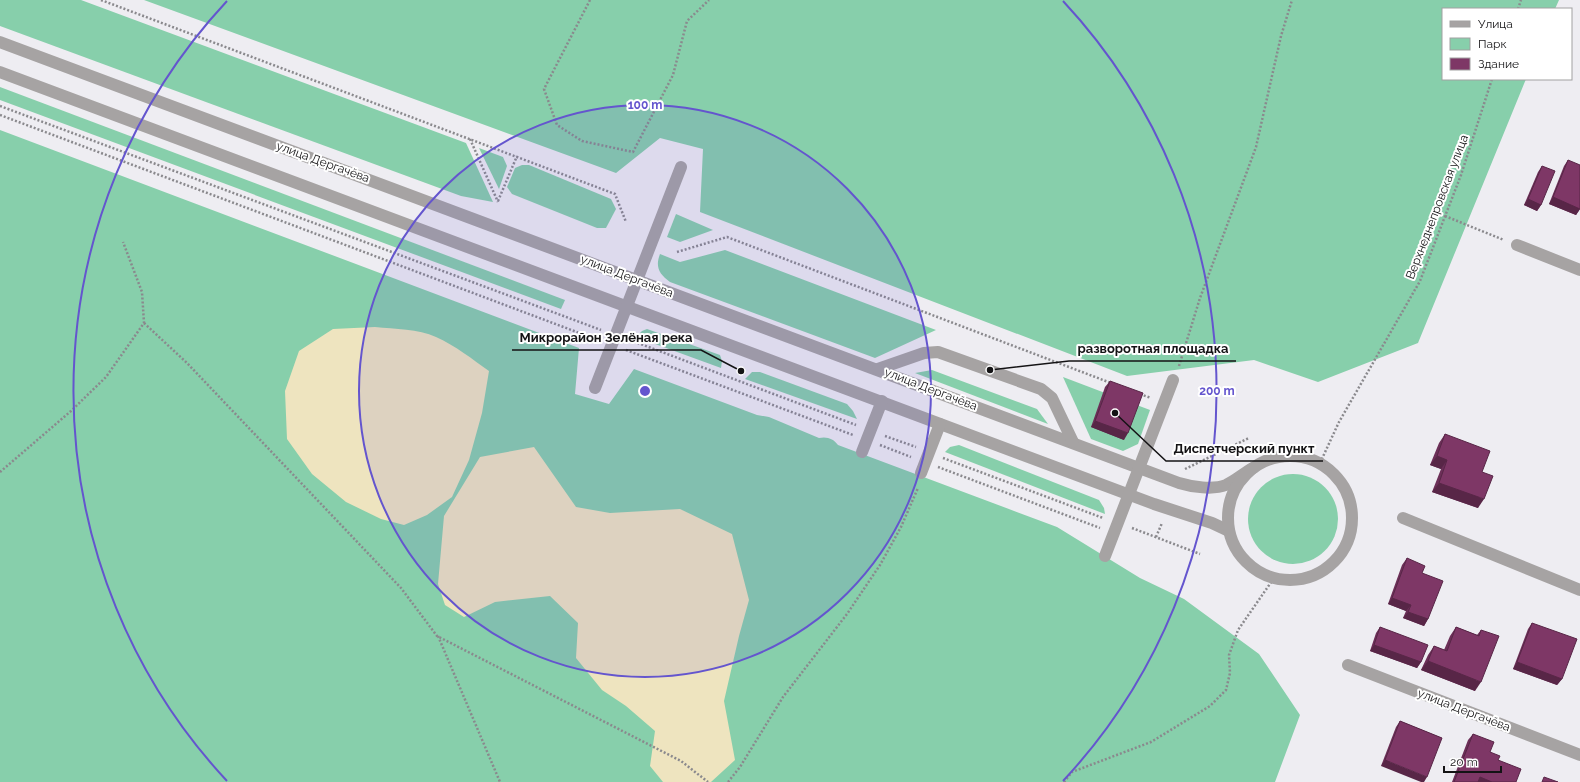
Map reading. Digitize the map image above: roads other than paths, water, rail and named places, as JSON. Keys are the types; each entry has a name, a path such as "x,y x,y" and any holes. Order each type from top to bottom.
{"street":[{"name":"улица Дергачёва","path":"0,42 1190,486 1213,487 1225,485 1253,468"},
{"path":"0,72 629,301 940,424 1212,523 1229,531"},
{"path":"595,388 681,168"},
{"path":"1517,245 1580,270"},
{"path":"878,369 924,353 938,352 1041,389 1052,398 1073,442"},
{"path":"1105,556 1175,375"},
{"path":"864,446 882,401"},
{"path":"923,468 940,424"},
{"path":"1286,455 1304,457 1320,463 1339,479 1348,494 1352,510 1352,528 1347,544 1332,563 1324,570 1308,578 1291,580 1274,578 1257,571 1243,559 1234,544 1229,531 1228,510 1232,494 1241,479 1253,468 1268,459 1286,455"},
{"path":"1403,518 1580,590"},
{"name":"улица Дергачёва","path":"1348,665 1580,755"}],"place":[{"name":"разворотная площадка","path":"990,370"},
{"name":"Микрорайон Зелёная река","path":"741,371"},
{"name":"Диспетчерский пункт","path":"1115,413"}]}
